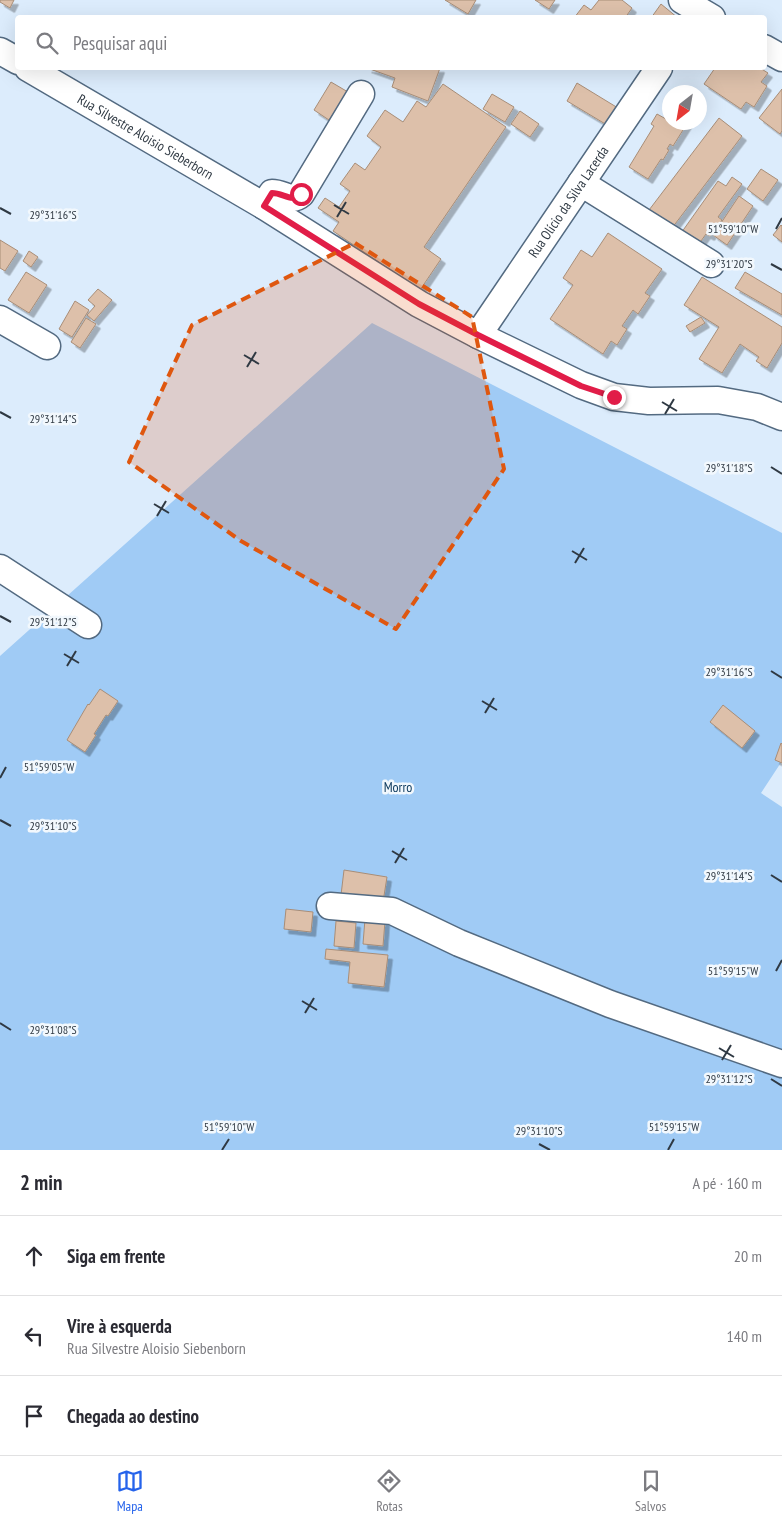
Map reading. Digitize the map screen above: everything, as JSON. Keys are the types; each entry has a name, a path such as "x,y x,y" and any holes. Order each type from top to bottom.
{"street":[{"path":"767,50 782,58"},
{"path":"0,51 15,59"},
{"name":"Rua Silvestre Aloisio Sieberborn","path":"31,70 264,206 419,304 581,386 614,397 649,401 718,400 757,407 782,417"},
{"name":"Rua Olício da Silva Lacerda","path":"478,335 658,70"},
{"path":"264,206 272,193 276,192 291,198 296,198 301,194 361,94"},
{"path":"581,183 711,264"},
{"path":"0,318 47,346"},
{"path":"0,568 88,625"},
{"path":"330,906 392,912 458,943 610,1004 782,1064"}],"highlighted area":[{"path":"355,243 472,317 504,469 396,629 241,541 129,462 192,325"}],"green space":[{"name":"Morro","path":"372,323 782,533 782,761 761,793 782,807 782,1150 0,1150 0,656"}],"building":[{"path":"0,0 14,0 10,8 0,2"},
{"path":"445,0 476,0 468,14"},
{"path":"535,0 555,0 549,9"},
{"path":"599,0 622,0 632,8 627,15 576,15 584,5 591,10"},
{"path":"661,4 674,15 653,15"},
{"path":"373,70 439,70 428,101 392,87 395,78"},
{"path":"714,70 763,70 768,73 761,82 767,86 754,107 746,102 741,109 704,84"},
{"path":"331,82 348,92 329,120 314,110"},
{"path":"577,83 618,108 607,125 567,101"},
{"path":"443,84 506,127 424,247 441,259 420,290 333,231 339,222 318,208 325,198 339,207 350,191 340,184 355,163 365,170 381,147 367,136 385,110 403,122 417,101 426,107"},
{"path":"782,89 782,131 780,134 759,118"},
{"path":"492,94 514,107 505,122 483,109"},
{"path":"520,111 539,124 530,137 511,124"},
{"path":"657,114 662,117 662,130 683,130 673,146 670,144 663,160 661,159 648,179 629,167 654,126 651,124"},
{"path":"719,118 742,136 669,232 646,214"},
{"path":"761,169 778,180 763,201 747,189"},
{"path":"732,177 742,184 718,217 722,220 710,236 706,234 696,248 679,236 718,181 726,186"},
{"path":"739,196 753,206 727,245 713,235"},
{"path":"782,226 782,242 773,235"},
{"path":"608,233 662,269 645,293 650,296 638,314 633,310 622,326 627,329 617,345 611,341 603,354 550,319 573,285 563,278 581,250 592,257"},
{"path":"0,240 18,251 5,271 0,268"},
{"path":"29,251 38,257 31,267 23,261"},
{"path":"26,272 47,285 29,313 8,300"},
{"path":"745,272 782,294 782,315 735,288"},
{"path":"702,277 782,327 782,343 767,368 756,361 759,357 740,344 722,373 699,359 719,327 684,305"},
{"path":"98,289 112,300 94,321 87,315 95,306 88,300"},
{"path":"75,301 89,310 72,337 59,329"},
{"path":"701,317 705,323 690,332 686,326"},
{"path":"86,318 96,324 80,348 71,342"},
{"path":"100,689 118,701 108,716 106,715 85,752 67,740 88,704"},
{"path":"723,705 755,731 742,748 710,722"},
{"path":"782,744 782,763 775,760"},
{"path":"344,870 387,877 383,902 341,895"},
{"path":"286,909 313,912 311,932 284,929"},
{"path":"365,919 385,921 383,946 363,944"},
{"path":"336,921 356,923 354,948 334,946"},
{"path":"326,949 388,955 384,987 348,983 350,962 325,959"}],"route":[{"path":"301,194 296,198 291,198 276,192 272,193 264,206 419,304 581,386 614,397"}]}
